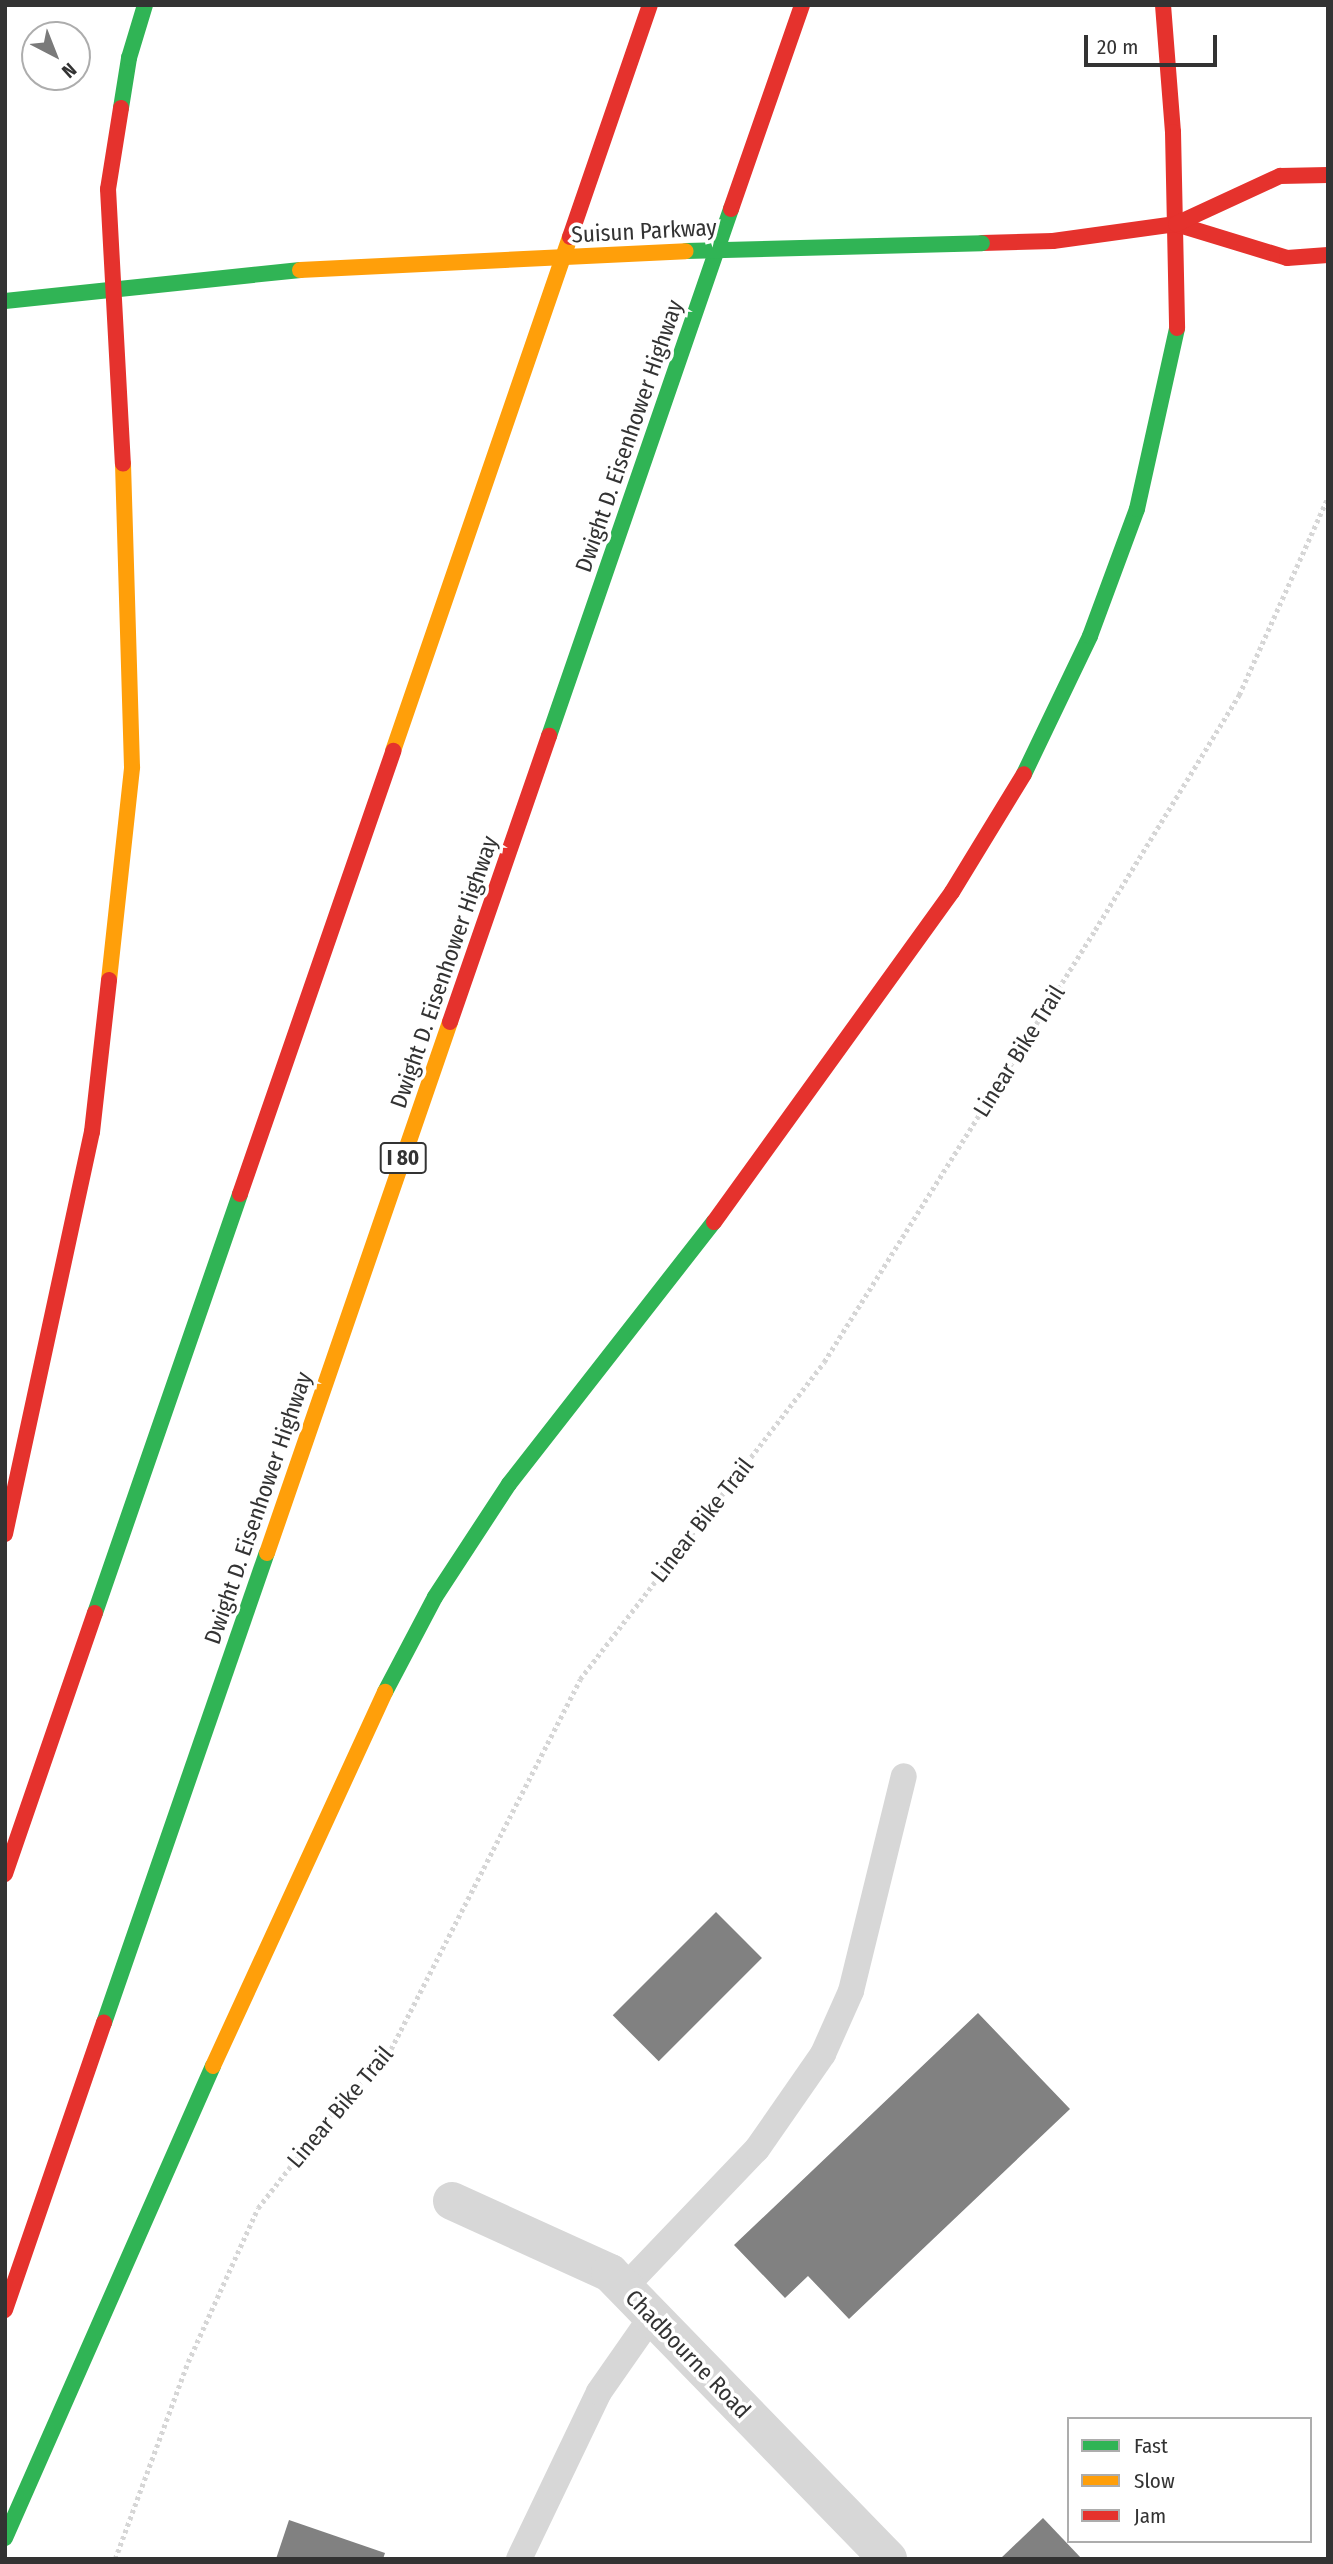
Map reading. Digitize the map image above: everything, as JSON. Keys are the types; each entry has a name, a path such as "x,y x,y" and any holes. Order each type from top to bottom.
{"main road":[{"path":"5,1534 92,1132 132,767 131,622 108,189 129,58 145,5"},
{"path":"5,1874 650,5"},
{"name":"Dwight D. Eisenhower Highway","path":"5,2310 802,5"},
{"path":"5,2538 357,1744 435,1597 509,1484 752,1172 952,892 1028,768 1090,636 1137,509 1178,323 1176,225 1163,5"},
{"name":"Suisun Parkway","path":"114,289 300,270 1053,241 1176,225 1280,176 1328,175"},
{"name":"Suisun Parkway","path":"1176,225 1287,258 1328,255"},
{"path":"5,301 114,289"}],"street":[{"name":"Chadbourne Road","path":"452,2201 610,2273 888,2559"}],"lane":[{"path":"624,2288 757,2148 823,2054 851,1990 904,1776"},
{"path":"519,2559 599,2392 652,2316"}],"path":[{"name":"Linear Bike Trail","path":"115,2559 188,2361 258,2208 330,2116 391,2049 580,1679 824,1362 1095,930 1239,695 1328,497"}],"building":[{"path":"716,1912 762,1958 659,2061 613,2015"},
{"path":"978,2013 1070,2109 849,2319 808,2276 785,2298 734,2245"},
{"path":"1043,2518 1082,2559 1000,2559"},
{"path":"289,2520 385,2553 383,2559 276,2559"}],"traffic: fast":[{"path":"121,108 129,58 145,5"},
{"path":"549,736 731,209"},
{"path":"686,251 982,243"},
{"path":"5,301 300,270"},
{"path":"1024,774 1090,636 1137,509 1177,328"},
{"path":"95,1613 240,1194"},
{"path":"385,1692 435,1597 509,1484 714,1222"},
{"path":"104,2023 267,1553"},
{"path":"5,2538 213,2066"}],"traffic: slow":[{"path":"393,751 570,237"},
{"path":"300,270 686,251"},
{"path":"109,980 132,767 123,464"},
{"path":"267,1553 450,1022"},
{"path":"213,2066 385,1692"}],"traffic: jam":[{"path":"570,237 650,5"},
{"path":"731,209 802,5"},
{"path":"1163,5 1173,132 1177,328"},
{"path":"121,108 108,189 123,464"},
{"path":"982,243 1053,241 1176,224 1280,176 1328,175"},
{"path":"1176,224 1287,258 1328,255"},
{"path":"450,1022 549,736"},
{"path":"240,1194 393,751"},
{"path":"714,1222 952,892 1024,774"},
{"path":"5,1534 92,1132 109,980"},
{"path":"5,1874 95,1613"},
{"path":"5,2310 104,2023"}]}
